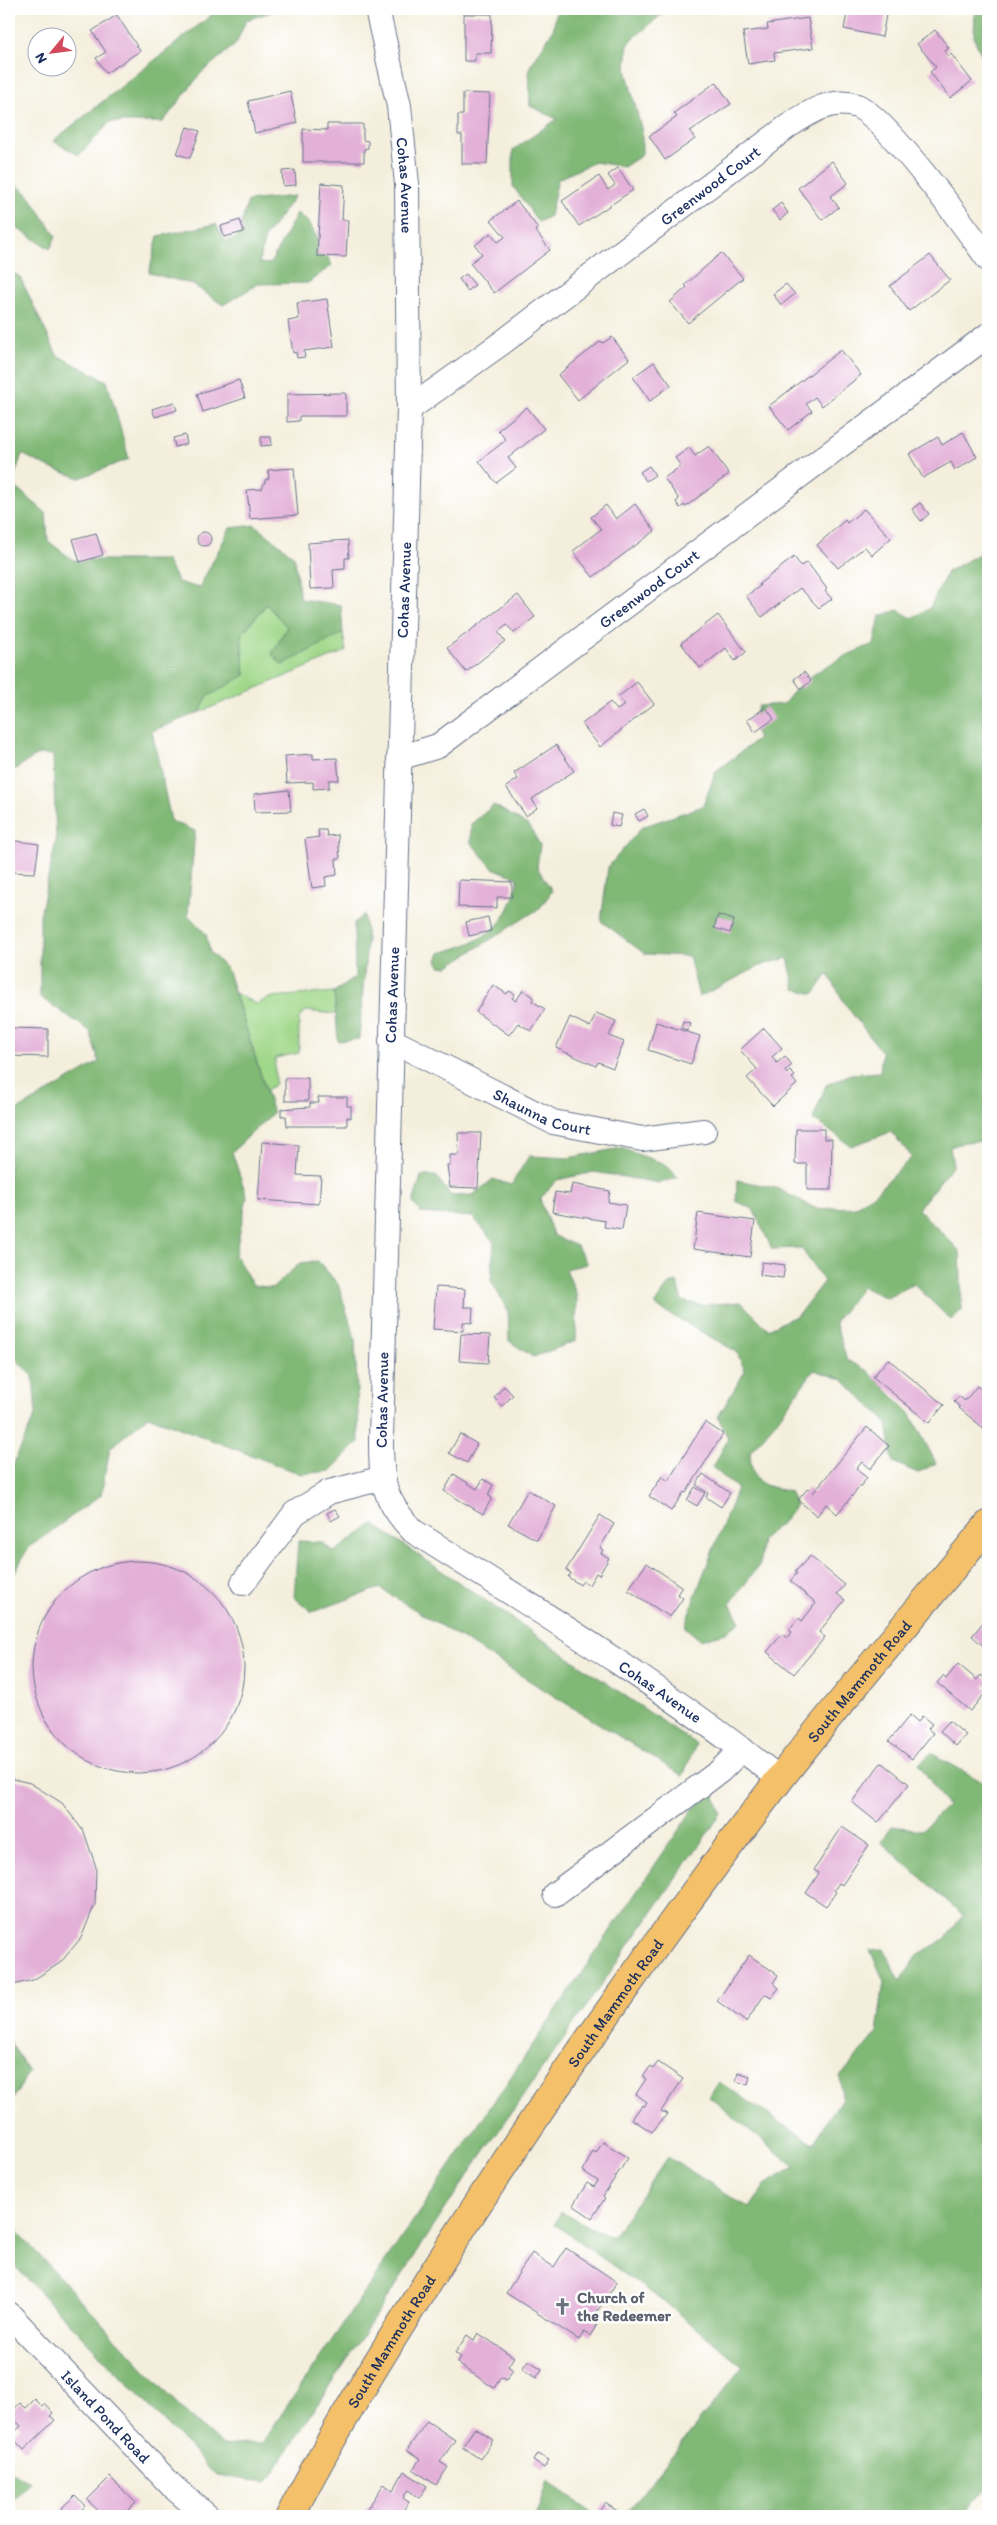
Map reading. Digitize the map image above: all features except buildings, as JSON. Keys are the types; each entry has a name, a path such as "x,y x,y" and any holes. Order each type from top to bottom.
{"main road":[{"name":"South Mammoth Road","path":"290,2516 362,2386 487,2188 621,1994 780,1779 988,1525"}],"street":[{"name":"Cohas Avenue","path":"377,9 399,106 407,184 409,409 390,1040 381,1439 385,1490 395,1513 413,1531 584,1639 742,1749 780,1779"},
{"name":"Greenwood Court","path":"409,409 503,342 787,126 812,110 835,103 857,106 875,118 906,152 988,259"},
{"name":"Greenwood Court","path":"399,758 438,746 988,336"},
{"name":"Shaunna Court","path":"390,1040 553,1122 642,1139 704,1131"},
{"path":"243,1583 295,1513 329,1492 383,1478"},
{"path":"555,1894 720,1771 742,1749"},
{"name":"Island Pond Road","path":"9,2314 172,2487 207,2516"}],"green space":[{"path":"219,9 281,9 246,20 236,44 201,73 163,122 110,122 79,155 53,141"},
{"path":"557,9 668,9 628,43 626,69 642,132 642,155 624,167 595,162 558,179 550,216 538,222 513,186 513,150 557,119 530,106 529,68 553,30"},
{"path":"975,9 988,9 988,68 974,39"},
{"path":"9,180 28,194 56,236 50,249 9,223"},
{"path":"295,196 265,237 259,263 270,264 297,213 309,223 332,265 308,283 258,284 223,305 192,284 149,273 158,236 216,224 225,241 237,238 248,201"},
{"path":"9,271 20,277 57,355 107,381 129,459 80,478 50,468 22,454 12,484 46,513 48,541 73,560 166,560 178,582 199,588 230,528 255,525 294,556 300,599 341,605 343,633 282,665 272,654 287,627 266,604 241,635 245,675 207,697 200,712 152,731 171,821 195,831 188,915 206,934 210,952 227,969 273,1113 232,1152 247,1197 235,1255 253,1285 273,1288 300,1263 318,1261 338,1284 355,1338 359,1442 330,1471 301,1474 148,1416 110,1448 101,1495 28,1548 9,1583 9,1474 36,1413 33,1376 9,1353 9,1115 99,1062 90,1031 40,997 40,915 56,841 53,755 39,754 9,773"},
{"path":"988,549 988,1141 965,1142 950,1147 953,1165 918,1209 960,1251 962,1310 951,1320 914,1284 887,1298 862,1287 835,1322 847,1360 868,1371 910,1413 936,1463 918,1473 893,1462 887,1423 842,1379 814,1370 774,1424 750,1452 753,1471 759,1481 771,1487 789,1491 796,1505 784,1521 762,1539 760,1564 730,1604 740,1622 726,1633 700,1640 685,1627 737,1488 713,1468 728,1438 718,1417 745,1371 737,1352 654,1305 669,1284 677,1282 682,1301 700,1305 741,1302 768,1329 798,1315 824,1281 801,1248 772,1249 753,1209 736,1201 737,1180 776,1188 817,1209 855,1207 874,1194 912,1157 891,1132 851,1146 813,1119 826,1085 851,1074 880,1072 882,1052 847,1007 828,974 814,994 795,989 788,958 762,965 699,997 689,956 645,954 601,921 608,867 642,827 703,806 716,771 758,739 752,722 758,706 784,704 812,675 849,654 874,644 880,616 898,610 912,618 930,608 947,572"},
{"path":"267,604 287,627 272,654 282,665 343,633 346,651 200,712 207,697 245,675 241,635"},
{"path":"494,805 529,826 540,845 537,867 552,891 540,908 447,967 440,966 437,960 440,953 470,943 483,937 493,929 502,920 514,895 518,878 493,868 471,843 471,824"},
{"path":"364,914 367,940 359,1039 338,1041 334,992 355,977 354,923"},
{"path":"334,992 336,1014 305,1011 299,1018 299,1053 275,1058 275,1084 266,1091 235,993 256,1004 272,997"},
{"path":"621,1148 665,1164 678,1177 660,1183 594,1172 557,1180 540,1199 553,1235 577,1246 587,1264 566,1269 577,1296 576,1341 533,1357 509,1341 508,1311 491,1281 494,1242 473,1217 421,1213 413,1203 421,1176 436,1176 451,1196 473,1195 493,1179 511,1185 529,1156 568,1158"},
{"path":"373,1524 696,1744 683,1776 380,1588 312,1612 294,1597 298,1541 322,1542 334,1552"},
{"path":"931,1753 988,1785 988,2486 962,2516 624,2516 743,2366 660,2299 554,2224 561,2212 612,2238 668,2157 750,2208 765,2185 795,2167 709,2097 719,2082 813,2144 842,2098 840,2077 877,2032 884,1981 870,1950 884,1949 900,1981 919,1954 945,1939 963,1915 881,1842 892,1826 922,1830 947,1806 919,1764"},
{"path":"713,1791 721,1814 465,2179 267,2482 216,2476 9,2260 9,2223 181,2408 223,2446 262,2443 693,1809"},
{"path":"9,2040 29,2072 9,2106"},
{"path":"9,2471 30,2482 9,2504"},
{"path":"547,2481 597,2516 534,2516 536,2515"}],"place":[{"name":"Church of the Redeemer","path":"563,2306"}]}
